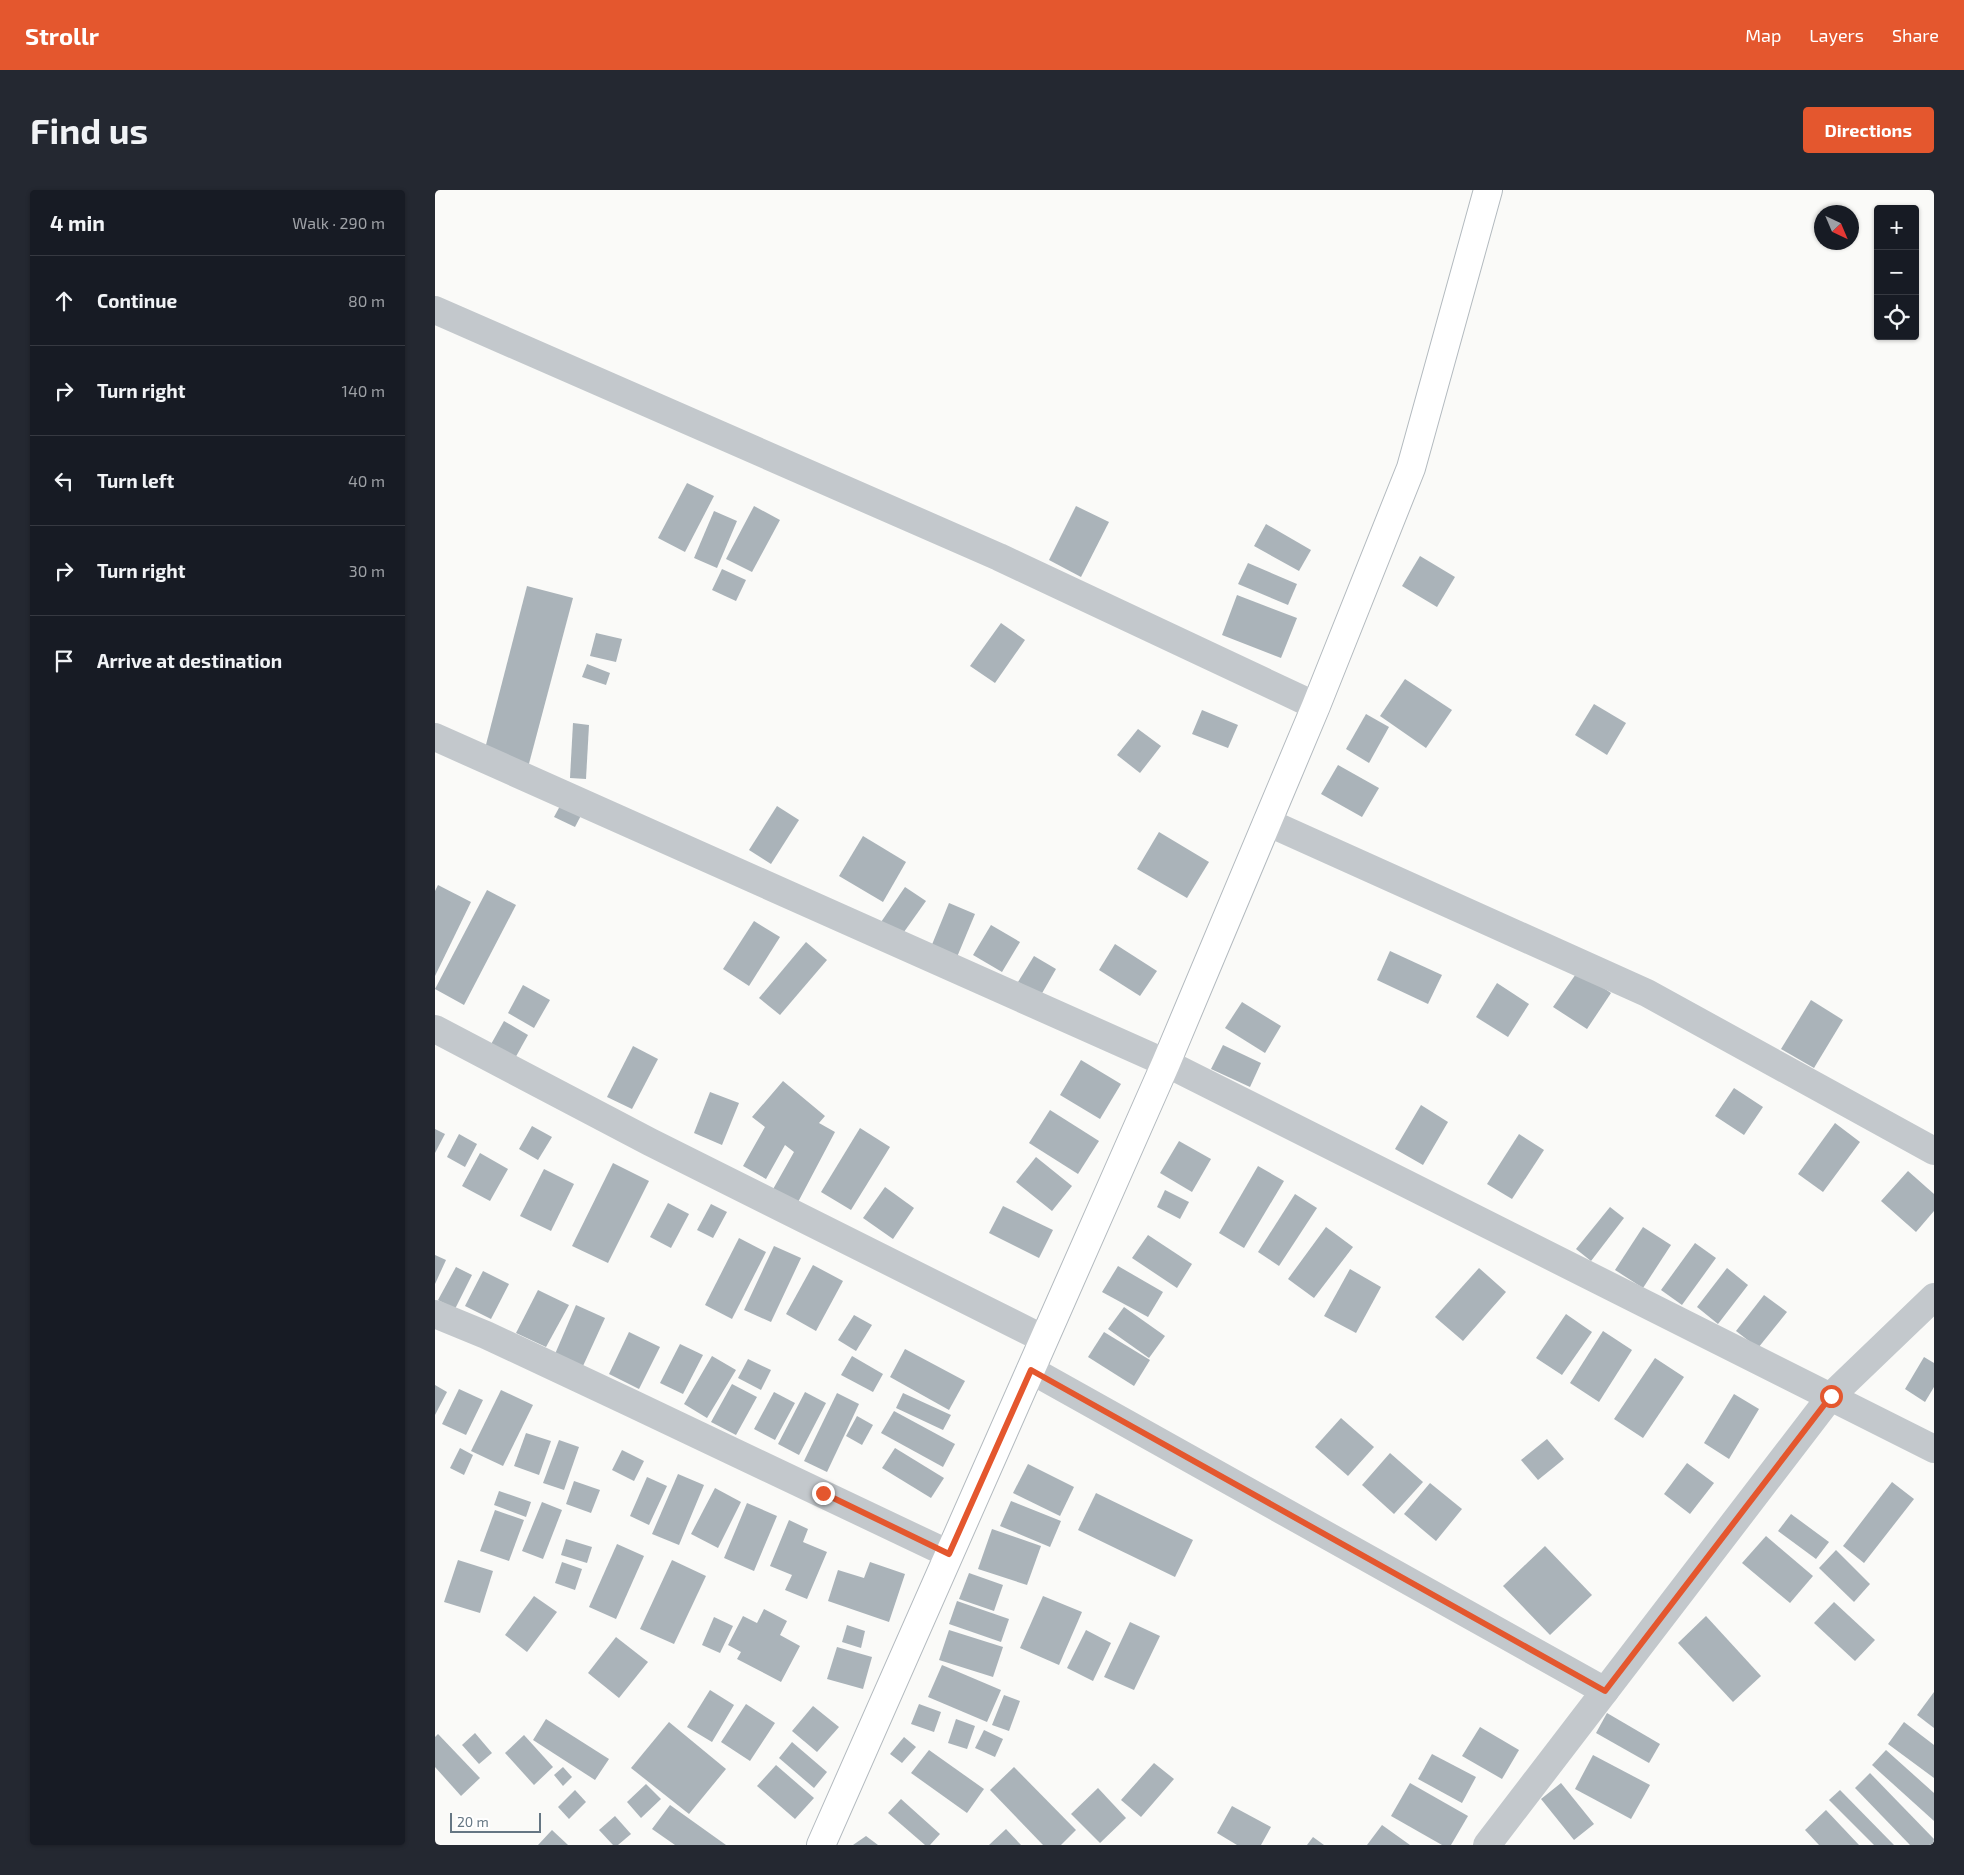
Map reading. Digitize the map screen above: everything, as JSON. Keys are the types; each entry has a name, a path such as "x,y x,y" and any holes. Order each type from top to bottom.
{"street":[{"path":"821,1845 1166,1062 1315,706 1411,468 1488,190"},
{"path":"435,310 999,557 1315,706"},
{"path":"435,738 1166,1062 1934,1449"},
{"path":"1267,822 1647,993 1934,1151"},
{"path":"435,1029 650,1142 1044,1339"},
{"path":"1487,1845 1831,1396 1934,1297"},
{"path":"435,1314 486,1335 949,1554"},
{"path":"1031,1370 1605,1691"}],"building":[{"path":"687,483 714,496 685,552 658,538"},
{"path":"754,506 780,520 752,572 726,559"},
{"path":"1076,506 1109,522 1081,577 1049,560"},
{"path":"714,511 737,521 717,568 694,558"},
{"path":"1266,524 1311,550 1299,571 1254,546"},
{"path":"1420,556 1455,577 1437,607 1402,586"},
{"path":"1248,563 1297,584 1288,605 1238,584"},
{"path":"722,569 746,580 736,601 712,590"},
{"path":"527,586 573,598 526,775 481,764"},
{"path":"1237,595 1297,618 1281,658 1222,635"},
{"path":"1001,623 1025,640 995,683 970,666"},
{"path":"596,633 622,639 616,662 590,656"},
{"path":"587,664 610,673 606,685 582,677"},
{"path":"1405,679 1452,710 1426,748 1380,716"},
{"path":"1594,704 1626,723 1607,755 1575,735"},
{"path":"1202,710 1238,725 1228,748 1192,734"},
{"path":"1366,714 1389,727 1369,763 1346,749"},
{"path":"573,723 589,725 586,779 570,778"},
{"path":"1138,729 1161,746 1140,773 1117,755"},
{"path":"1338,765 1379,788 1362,817 1321,794"},
{"path":"567,793 587,804 575,827 554,817"},
{"path":"777,806 799,820 771,864 749,850"},
{"path":"1159,832 1209,862 1187,898 1137,869"},
{"path":"863,836 906,862 883,902 839,876"},
{"path":"438,885 471,902 435,976 435,891"},
{"path":"905,887 926,901 899,939 879,925"},
{"path":"487,890 516,905 464,1005 435,989"},
{"path":"949,903 975,914 957,957 931,947"},
{"path":"754,921 780,937 749,986 723,969"},
{"path":"991,925 1020,942 1002,972 973,955"},
{"path":"806,942 827,960 780,1015 759,998"},
{"path":"1115,944 1157,971 1140,996 1099,970"},
{"path":"1390,951 1442,975 1428,1004 1377,980"},
{"path":"1034,956 1056,969 1041,995 1018,982"},
{"path":"1578,971 1611,993 1587,1029 1553,1007"},
{"path":"1497,983 1529,1004 1508,1037 1476,1017"},
{"path":"523,985 550,1000 534,1028 508,1013"},
{"path":"1811,1000 1843,1020 1814,1068 1781,1049"},
{"path":"1242,1002 1281,1026 1265,1053 1225,1028"},
{"path":"504,1021 528,1035 514,1060 490,1046"},
{"path":"1223,1045 1261,1063 1250,1087 1211,1069"},
{"path":"633,1046 658,1059 632,1109 607,1097"},
{"path":"1081,1060 1121,1084 1100,1119 1060,1095"},
{"path":"783,1081 825,1116 819,1123 835,1132 797,1204 772,1191 794,1152 785,1145 766,1179 743,1166 765,1127 752,1117"},
{"path":"1734,1088 1763,1107 1744,1135 1715,1116"},
{"path":"710,1092 739,1103 722,1145 694,1133"},
{"path":"1421,1105 1448,1122 1423,1165 1395,1149"},
{"path":"1050,1110 1099,1141 1078,1174 1029,1143"},
{"path":"1835,1123 1860,1142 1823,1192 1798,1174"},
{"path":"532,1126 552,1137 538,1160 519,1149"},
{"path":"860,1128 890,1147 851,1210 821,1192"},
{"path":"435,1129 445,1134 435,1153"},
{"path":"459,1134 477,1144 465,1167 447,1157"},
{"path":"1519,1134 1544,1150 1512,1199 1487,1184"},
{"path":"1179,1141 1211,1159 1192,1192 1160,1173"},
{"path":"480,1153 508,1169 490,1201 462,1186"},
{"path":"1036,1157 1072,1186 1052,1211 1016,1182"},
{"path":"613,1163 649,1181 608,1263 572,1246"},
{"path":"1258,1166 1284,1181 1244,1248 1219,1233"},
{"path":"544,1169 574,1184 551,1231 520,1216"},
{"path":"1908,1171 1934,1194 1934,1211 1916,1232 1881,1201"},
{"path":"885,1187 914,1208 893,1239 863,1218"},
{"path":"1165,1190 1189,1202 1180,1219 1157,1207"},
{"path":"1295,1194 1317,1208 1279,1266 1258,1252"},
{"path":"668,1203 689,1214 671,1248 650,1237"},
{"path":"711,1204 727,1212 713,1238 697,1230"},
{"path":"1003,1206 1053,1230 1039,1258 989,1233"},
{"path":"1610,1207 1624,1218 1591,1261 1576,1249"},
{"path":"1326,1227 1353,1247 1314,1298 1288,1279"},
{"path":"1643,1227 1671,1245 1643,1288 1615,1270"},
{"path":"1148,1235 1192,1264 1177,1288 1132,1258"},
{"path":"739,1238 766,1252 732,1319 705,1305"},
{"path":"1695,1243 1716,1258 1682,1305 1661,1290"},
{"path":"774,1246 801,1258 771,1322 744,1310"},
{"path":"435,1255 446,1260 435,1284"},
{"path":"813,1265 843,1281 816,1331 786,1314"},
{"path":"1118,1266 1163,1292 1148,1317 1102,1292"},
{"path":"456,1267 472,1275 455,1309 438,1300"},
{"path":"1479,1268 1506,1292 1463,1341 1435,1317"},
{"path":"1727,1268 1748,1285 1718,1324 1697,1307"},
{"path":"1350,1269 1381,1287 1356,1333 1324,1316"},
{"path":"483,1271 509,1284 491,1319 465,1306"},
{"path":"538,1290 569,1305 546,1347 516,1333"},
{"path":"1764,1295 1787,1312 1758,1348 1736,1331"},
{"path":"576,1305 605,1318 583,1366 555,1354"},
{"path":"1124,1307 1165,1336 1149,1358 1108,1329"},
{"path":"1566,1314 1592,1332 1562,1375 1536,1358"},
{"path":"854,1315 872,1325 856,1351 838,1340"},
{"path":"1603,1331 1632,1350 1599,1402 1570,1383"},
{"path":"629,1332 660,1347 639,1389 609,1374"},
{"path":"1104,1332 1150,1360 1134,1386 1088,1357"},
{"path":"680,1344 703,1355 683,1394 660,1383"},
{"path":"905,1349 965,1381 949,1410 890,1377"},
{"path":"712,1356 736,1370 707,1418 684,1404"},
{"path":"852,1356 883,1374 873,1392 841,1375"},
{"path":"1924,1357 1934,1363 1934,1387 1925,1402 1905,1389"},
{"path":"1655,1358 1684,1377 1643,1438 1614,1419"},
{"path":"748,1359 771,1370 761,1390 738,1378"},
{"path":"732,1384 757,1397 736,1435 711,1422"},
{"path":"435,1385 447,1392 435,1415"},
{"path":"459,1389 483,1400 466,1435 442,1424"},
{"path":"501,1390 533,1405 503,1466 471,1451"},
{"path":"774,1392 795,1403 775,1440 754,1429"},
{"path":"805,1392 826,1403 799,1455 778,1444"},
{"path":"837,1393 859,1404 827,1472 804,1461"},
{"path":"903,1393 951,1415 943,1430 896,1408"},
{"path":"1734,1394 1759,1409 1729,1459 1704,1443"},
{"path":"894,1411 955,1444 943,1467 881,1433"},
{"path":"857,1416 873,1425 862,1445 846,1436"},
{"path":"1341,1418 1374,1447 1348,1476 1315,1447"},
{"path":"526,1433 551,1441 539,1475 514,1466"},
{"path":"1547,1439 1564,1459 1538,1480 1521,1460"},
{"path":"559,1440 579,1447 564,1490 543,1483"},
{"path":"460,1448 473,1455 464,1475 450,1468"},
{"path":"895,1448 944,1478 931,1498 882,1468"},
{"path":"622,1450 644,1461 634,1481 612,1470"},
{"path":"1390,1453 1423,1482 1394,1514 1362,1485"},
{"path":"1687,1463 1714,1483 1690,1514 1664,1494"},
{"path":"1028,1464 1074,1487 1060,1516 1013,1493"},
{"path":"678,1474 704,1485 679,1545 652,1534"},
{"path":"647,1477 667,1486 649,1525 630,1516"},
{"path":"574,1481 600,1490 591,1513 566,1504"},
{"path":"1892,1482 1914,1499 1864,1563 1843,1546"},
{"path":"1430,1483 1462,1509 1436,1541 1404,1514"},
{"path":"715,1488 741,1502 718,1548 691,1534"},
{"path":"499,1491 531,1502 526,1517 494,1505"},
{"path":"1096,1493 1193,1540 1175,1577 1078,1530"},
{"path":"1011,1501 1061,1521 1050,1547 1000,1526"},
{"path":"542,1502 562,1510 543,1559 522,1551"},
{"path":"747,1503 777,1516 754,1571 724,1558"},
{"path":"495,1510 524,1520 509,1561 480,1551"},
{"path":"1791,1514 1829,1542 1816,1559 1778,1531"},
{"path":"789,1520 808,1529 803,1542 827,1552 807,1599 785,1590 792,1575 770,1566"},
{"path":"992,1529 1041,1546 1027,1585 978,1569"},
{"path":"1766,1536 1813,1576 1790,1603 1742,1563"},
{"path":"566,1539 592,1547 587,1563 561,1555"},
{"path":"617,1544 644,1556 616,1619 589,1607"},
{"path":"1545,1546 1592,1595 1550,1635 1503,1586"},
{"path":"1836,1550 1870,1584 1854,1602 1819,1568"},
{"path":"458,1560 493,1571 480,1613 444,1602"},
{"path":"672,1560 706,1576 674,1644 640,1629"},
{"path":"562,1562 582,1569 575,1590 555,1583"},
{"path":"870,1562 905,1574 889,1622 828,1601 838,1570 864,1578"},
{"path":"969,1573 1003,1585 994,1611 959,1599"},
{"path":"534,1596 557,1612 527,1652 505,1635"},
{"path":"1043,1596 1082,1612 1059,1665 1020,1648"},
{"path":"957,1601 1009,1619 1001,1642 949,1624"},
{"path":"1834,1602 1875,1640 1855,1661 1814,1623"},
{"path":"764,1609 787,1621 780,1635 800,1646 781,1682 737,1659 741,1652 728,1645 743,1616 757,1623"},
{"path":"1706,1616 1761,1676 1733,1702 1678,1643"},
{"path":"714,1617 733,1626 720,1653 702,1645"},
{"path":"1130,1622 1160,1636 1134,1690 1104,1677"},
{"path":"847,1625 865,1631 861,1648 842,1642"},
{"path":"949,1630 1003,1647 993,1677 939,1660"},
{"path":"1086,1630 1111,1643 1093,1681 1067,1668"},
{"path":"616,1637 648,1662 619,1698 588,1673"},
{"path":"837,1647 872,1657 863,1689 827,1679"},
{"path":"942,1665 1001,1690 987,1722 928,1697"},
{"path":"710,1690 734,1705 712,1742 687,1727"},
{"path":"1934,1692 1934,1728 1917,1715"},
{"path":"1004,1695 1020,1701 1009,1731 992,1725"},
{"path":"746,1704 775,1723 750,1761 721,1742"},
{"path":"919,1704 941,1712 934,1732 911,1724"},
{"path":"813,1706 839,1727 817,1752 792,1731"},
{"path":"1607,1713 1660,1744 1649,1763 1596,1733"},
{"path":"546,1719 609,1759 595,1780 533,1740"},
{"path":"956,1719 975,1726 967,1749 948,1743"},
{"path":"669,1722 726,1769 689,1814 631,1768"},
{"path":"1904,1722 1934,1745 1934,1778 1888,1744"},
{"path":"1480,1727 1519,1750 1502,1779 1462,1756"},
{"path":"984,1730 1003,1739 995,1757 975,1748"},
{"path":"475,1733 492,1753 479,1764 462,1745"},
{"path":"438,1734 480,1778 461,1796 435,1767 435,1737"},
{"path":"524,1735 553,1767 534,1785 505,1753"},
{"path":"904,1737 916,1747 902,1763 890,1754"},
{"path":"792,1742 827,1772 814,1788 779,1758"},
{"path":"929,1750 984,1789 967,1813 911,1773"},
{"path":"1886,1750 1934,1793 1934,1821 1872,1765"},
{"path":"1432,1754 1476,1777 1462,1803 1418,1779"},
{"path":"1593,1755 1650,1785 1631,1819 1575,1789"},
{"path":"1154,1763 1174,1779 1141,1817 1121,1800"},
{"path":"776,1765 814,1798 795,1819 757,1786"},
{"path":"563,1767 572,1777 563,1786 554,1775"},
{"path":"1014,1767 1076,1830 1061,1845 1043,1845 990,1790"},
{"path":"1870,1773 1934,1839 1933,1845 1910,1845 1855,1788"},
{"path":"1410,1783 1468,1816 1451,1845 1442,1845 1391,1816"},
{"path":"1561,1783 1594,1824 1574,1840 1541,1799"},
{"path":"646,1784 661,1799 641,1818 627,1802"},
{"path":"1098,1788 1126,1818 1100,1843 1071,1814"},
{"path":"575,1790 586,1802 569,1819 558,1807"},
{"path":"1840,1790 1894,1845 1874,1845 1829,1800"},
{"path":"901,1799 940,1834 930,1845 925,1845 888,1813"},
{"path":"670,1805 726,1845 675,1845 652,1829"},
{"path":"1232,1806 1271,1827 1261,1845 1237,1845 1217,1833"},
{"path":"1826,1810 1859,1845 1819,1845 1805,1830"},
{"path":"615,1816 631,1834 618,1845 613,1845 599,1830"},
{"path":"1382,1825 1410,1845 1367,1845"},
{"path":"1006,1829 1021,1845 989,1845"},
{"path":"552,1830 568,1845 538,1845"},
{"path":"866,1836 878,1845 853,1845"},
{"path":"1313,1837 1324,1845 1307,1845"}],"route":[{"path":"823,1493 949,1554 1031,1370 1605,1691 1831,1396"}]}
